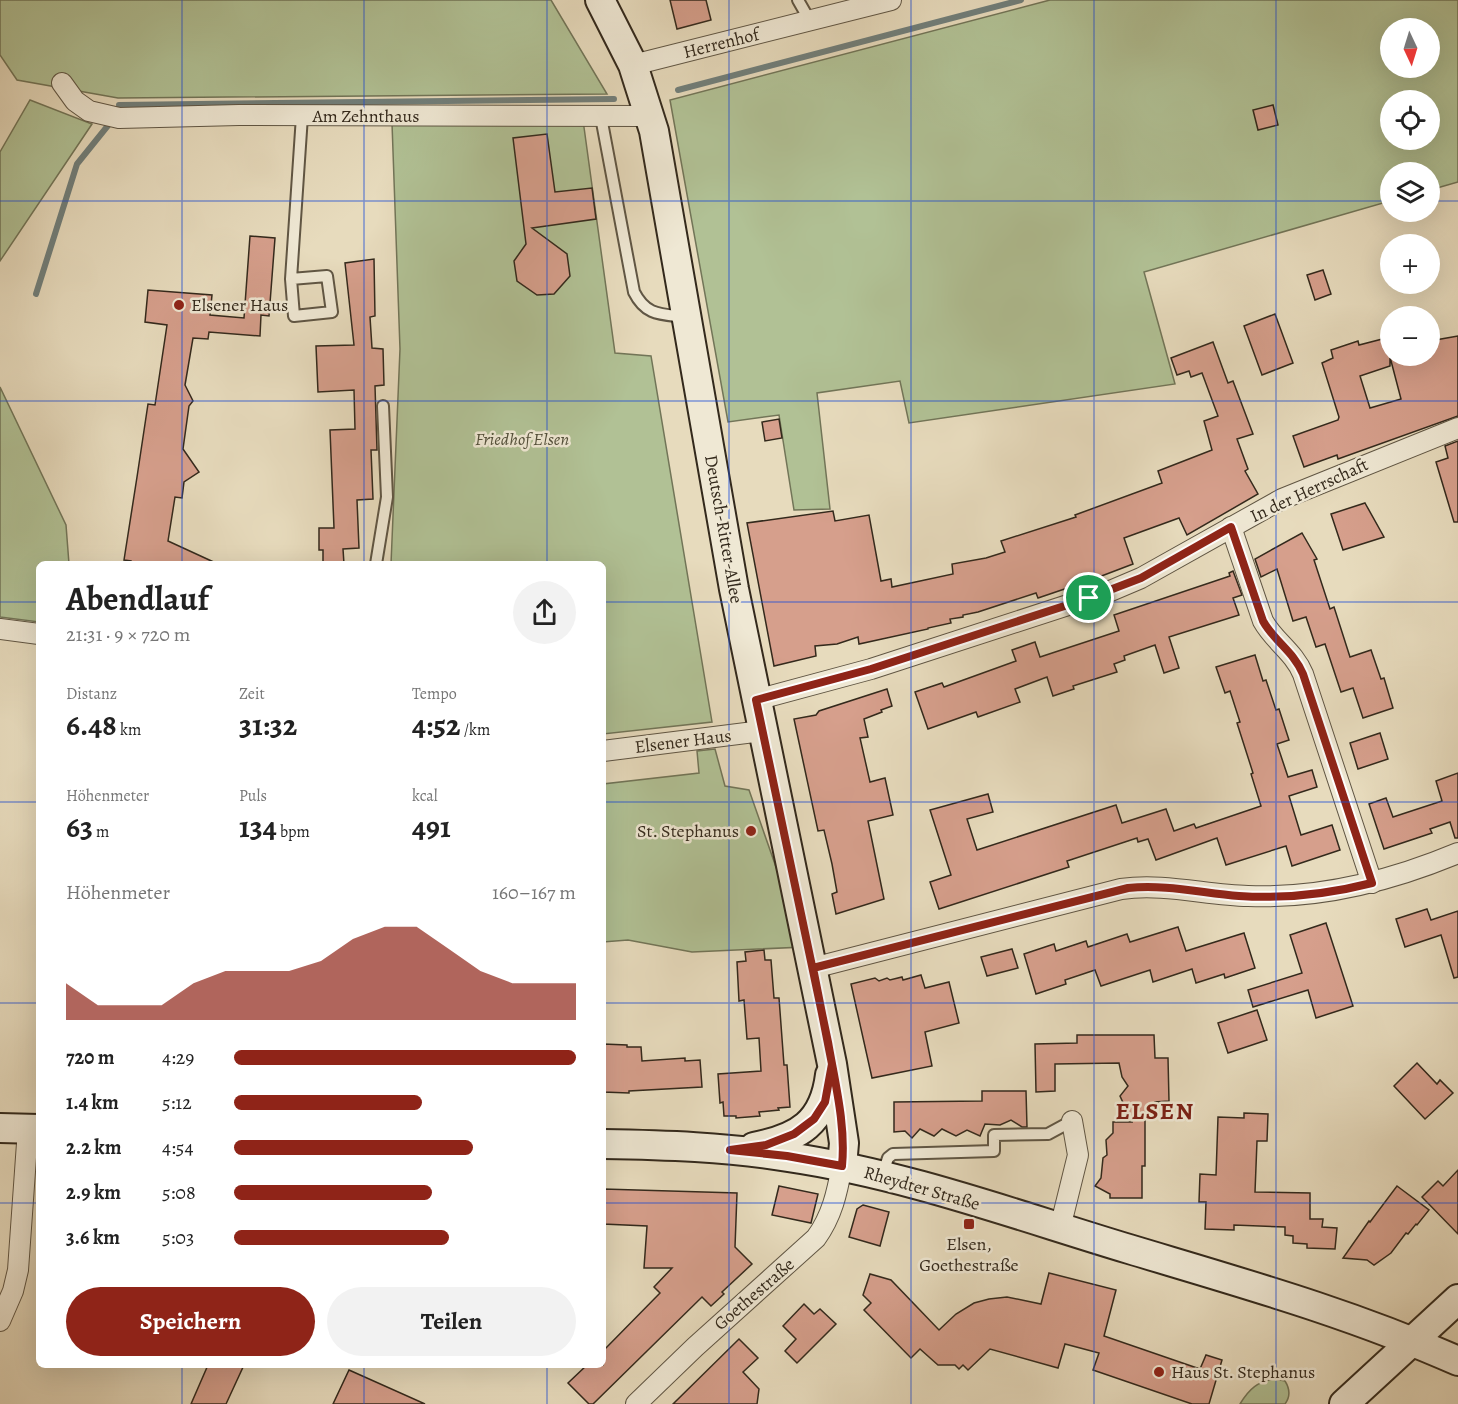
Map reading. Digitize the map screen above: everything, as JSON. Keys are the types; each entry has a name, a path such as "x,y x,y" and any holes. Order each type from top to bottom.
{"street":[{"name":"Deutsch-Ritter-Allee","path":"600,0 633,65 650,116 734,589 832,1064 844,1143 842,1166"},
{"name":"Herrenhof","path":"633,65 891,0"},
{"name":"Am Zehnthaus","path":"62,83 75,101 84,108 100,115 119,118 239,115 650,116"},
{"name":"In der Herrschaft","path":"756,700 871,669 1108,592 1141,578 1309,486 1458,428"},
{"path":"1231,527 1263,621 1270,632 1295,657 1303,674 1372,883"},
{"path":"0,629 36,634"},
{"name":"Elsener Haus","path":"606,751 762,732"},
{"path":"813,968 1128,888 1152,887 1236,896 1320,893 1372,883 1458,853"},
{"name":"Deutsch-Ritter-Allee","path":"730,1150 777,1142 809,1124 818,1115 825,1102 832,1064"},
{"path":"1060,1228 1078,1155 1072,1121"},
{"path":"0,1321 13,1291 18,1270 22,1129"},
{"name":"Rheydter Straße","path":"606,1144 730,1150 787,1156 882,1176 1294,1298 1412,1341 1458,1361"},
{"name":"Goethestraße","path":"636,1404 716,1328 811,1245 830,1216 842,1166"},
{"path":"1344,1404 1458,1299"}],"lane":[{"path":"798,0 810,21"},
{"path":"291,279 327,276 332,312 294,316 291,279 302,116"},
{"path":"601,117 634,292 643,306 652,312 687,318"},
{"path":"376,561 387,497 383,406"},
{"path":"882,1176 888,1158 893,1154 994,1151 994,1135 1048,1134 1072,1121"}],"green space":[{"path":"0,0 551,0 607,94 118,98 17,80 0,55"},
{"path":"1050,0 1458,0 1458,182 1440,187 1440,162 1380,162 1380,204 1144,272 1175,384 909,423 900,381 817,393 830,509 794,510 779,415 728,422 670,100"},
{"path":"30,100 92,124 0,261 0,152"},
{"name":"Friedhof Elsen","path":"583,120 615,353 651,356 712,722 606,734 606,561 391,561 400,349 392,123"},
{"path":"0,387 66,525 69,561 36,561 36,622 0,617"},
{"path":"715,749 725,786 749,790 804,947 692,952 628,940 606,942 606,784 699,773 697,751"},
{"path":"1275,1379 1285,1381 1288,1387 1289,1395 1285,1404 1240,1404 1254,1387"}],"building":[{"path":"670,0 706,0 711,20 677,29"},
{"path":"1273,105 1278,125 1258,130 1253,110"},
{"path":"547,134 555,192 592,188 596,219 532,228 567,254 570,276 554,294 537,295 517,281 514,261 526,244 513,138"},
{"path":"250,236 275,238 269,316 261,315 260,336 209,332 208,339 193,338 185,385 193,401 189,406 183,449 199,472 184,482 182,498 175,497 168,541 211,561 124,560 148,404 155,405 167,325 145,322 148,290 212,295 210,315 244,318"},
{"path":"374,259 375,316 370,317 372,348 383,349 384,385 375,386 377,450 371,450 373,499 357,500 359,548 343,549 344,561 323,561 323,550 319,550 319,528 334,528 330,430 355,429 354,390 318,392 316,346 354,345 345,263"},
{"path":"1323,270 1331,294 1315,300 1307,275"},
{"path":"1275,314 1293,363 1262,375 1244,326"},
{"path":"1458,336 1458,416 1338,459 1337,455 1304,467 1293,436 1338,420 1339,417 1322,363 1333,358 1331,350 1358,341 1359,345 1380,340 1380,366 1390,366 1360,376 1370,408 1401,399 1392,366 1440,366 1440,339"},
{"path":"1213,342 1228,383 1233,381 1253,434 1237,439 1248,469 1245,471 1258,494 1187,535 1179,518 1124,538 1133,564 1091,580 1038,598 1036,593 963,615 963,617 950,619 951,623 928,629 859,644 858,637 837,644 815,646 816,656 774,666 747,523 833,511 835,521 869,515 881,581 891,579 892,587 953,574 952,564 1005,552 1001,541 1076,517 1075,515 1162,483 1158,471 1212,450 1204,421 1218,416 1202,373 1191,377 1189,371 1177,375 1171,358"},
{"path":"779,419 782,438 765,441 762,422"},
{"path":"1458,441 1458,522 1454,522 1436,462 1448,458 1445,446"},
{"path":"1365,503 1384,537 1343,550 1331,514"},
{"path":"1302,533 1317,559 1314,560 1330,609 1334,607 1350,657 1371,650 1381,679 1384,678 1393,708 1363,718 1353,688 1341,692 1325,644 1316,647 1306,617 1293,621 1277,569 1261,577 1255,559"},
{"path":"1233,571 1242,595 1233,598 1239,615 1169,637 1179,668 1164,673 1155,645 1124,656 1125,660 1114,664 1117,672 1073,686 1074,689 1053,696 1047,677 1015,689 1020,702 978,717 976,712 928,729 915,692 942,683 944,687 1016,661 1012,650 1035,642 1040,657 1119,631 1114,615 1230,576 1229,573"},
{"path":"1255,655 1263,681 1266,680 1276,710 1279,709 1289,740 1277,744 1288,777 1312,770 1317,787 1289,796 1301,835 1332,825 1340,850 1292,866 1286,846 1226,865 1217,838 1156,860 1148,839 1138,842 1137,838 1067,861 1069,867 939,909 930,882 951,875 930,810 988,794 993,812 967,819 977,850 1116,805 1122,823 1166,809 1174,831 1194,824 1196,828 1261,806 1230,691 1225,693 1216,667"},
{"path":"887,689 892,706 864,719 868,737 860,738 870,782 885,778 893,815 868,821 884,899 836,914 832,894 837,892 832,864 824,830 818,831 794,719 816,715 819,711"},
{"path":"1380,733 1388,759 1358,769 1350,743"},
{"path":"1458,773 1458,838 1455,838 1450,822 1430,829 1432,833 1384,849 1369,804 1386,798 1393,817 1442,801 1436,781"},
{"path":"1427,909 1431,920 1458,911 1458,977 1454,978 1441,935 1405,947 1396,919"},
{"path":"1326,923 1353,1006 1316,1018 1308,990 1253,1007 1248,990 1302,973 1290,935"},
{"path":"1178,927 1186,951 1244,933 1255,968 1225,978 1224,974 1196,983 1192,969 1153,982 1150,970 1101,986 1095,970 1065,980 1066,984 1036,994 1024,954 1054,944 1056,951 1086,941 1088,947 1127,934 1130,942"},
{"path":"1012,949 1018,968 987,976 981,957"},
{"path":"764,950 765,960 771,960 774,998 779,998 790,1107 759,1112 760,1116 736,1118 736,1116 724,1116 723,1102 720,1103 718,1074 761,1071 759,1038 747,1039 744,1000 739,1001 737,962 746,961 745,952"},
{"path":"921,975 925,988 949,982 959,1023 925,1032 932,1066 872,1078 851,984 875,978 879,981 902,977 903,980"},
{"path":"1257,1010 1267,1040 1228,1053 1218,1023"},
{"path":"1077,1035 1154,1035 1155,1058 1168,1058 1169,1101 1155,1102 1155,1112 1145,1112 1145,1166 1142,1166 1142,1198 1110,1198 1110,1194 1095,1186 1101,1178 1103,1158 1107,1155 1106,1140 1113,1133 1113,1122 1132,1122 1120,1096 1128,1086 1122,1077 1119,1063 1055,1064 1055,1091 1036,1092 1035,1044 1077,1043"},
{"path":"606,1044 641,1047 642,1061 685,1058 685,1061 700,1060 702,1087 629,1091 629,1093 606,1092"},
{"path":"1417,1063 1437,1084 1440,1080 1453,1093 1425,1119 1394,1086"},
{"path":"982,1091 1026,1091 1027,1127 1022,1127 1011,1120 1000,1125 985,1124 980,1136 967,1130 956,1136 942,1129 934,1136 920,1129 912,1138 905,1131 894,1132 894,1102 982,1101"},
{"path":"1244,1113 1268,1114 1267,1141 1257,1141 1255,1192 1310,1193 1310,1219 1323,1219 1322,1227 1337,1228 1335,1249 1307,1248 1307,1244 1293,1243 1293,1236 1285,1235 1285,1227 1234,1225 1234,1230 1205,1229 1206,1202 1199,1202 1200,1174 1216,1175 1218,1117 1244,1118"},
{"path":"1458,1170 1458,1234 1422,1197 1438,1181 1443,1186"},
{"path":"779,1186 818,1194 811,1223 772,1215"},
{"path":"1397,1186 1429,1210 1408,1234 1406,1233 1391,1253 1374,1265 1367,1260 1343,1258 1369,1221"},
{"path":"606,1189 737,1193 735,1247 752,1264 722,1292 724,1294 711,1306 702,1297 593,1404 589,1404 568,1383 584,1368 606,1368 606,1348 660,1293 654,1287 672,1268 644,1268 647,1226 606,1224"},
{"path":"863,1205 889,1212 880,1246 849,1237 857,1209"},
{"path":"1049,1273 1116,1290 1104,1336 1200,1369 1206,1355 1222,1360 1209,1404 1192,1404 1093,1370 1099,1353 1065,1344 1058,1368 990,1349 968,1370 963,1365 959,1369 955,1365 938,1365 920,1349 911,1358 864,1310 871,1303 863,1295 870,1274 891,1280 939,1330 956,1314 974,1303 989,1299 1007,1297 1041,1304"},
{"path":"804,1304 814,1314 820,1309 836,1324 797,1363 785,1351 796,1339 783,1326"},
{"path":"739,1339 758,1358 743,1372 759,1389 757,1404 673,1404"},
{"path":"207,1368 243,1368 226,1404 191,1404"},
{"path":"349,1370 425,1404 333,1404"}],"waterway":[{"path":"678,90 1021,0"},
{"path":"119,105 614,99"},
{"path":"36,294 77,164 110,123"}],"place":[{"name":"Elsener Haus","path":"179,305"},
{"name":"St. Stephanus","path":"751,831"},
{"name":"Elsen, Goethestraße","path":"969,1224"},
{"name":"Haus St. Stephanus","path":"1159,1372"}],"district":[{"name":"ELSEN","path":"1155,1111"}],"route":[{"path":"1089,598 871,669 756,700 828,1042 832,1064 843,1131 844,1148 842,1166 787,1156 730,1150 766,1145 794,1134 818,1115 825,1102 832,1064 828,1042 813,968 1128,888 1152,887 1256,897 1320,893 1372,883 1300,666 1295,657 1270,632 1263,621 1231,527 1141,578 1089,598"}]}
